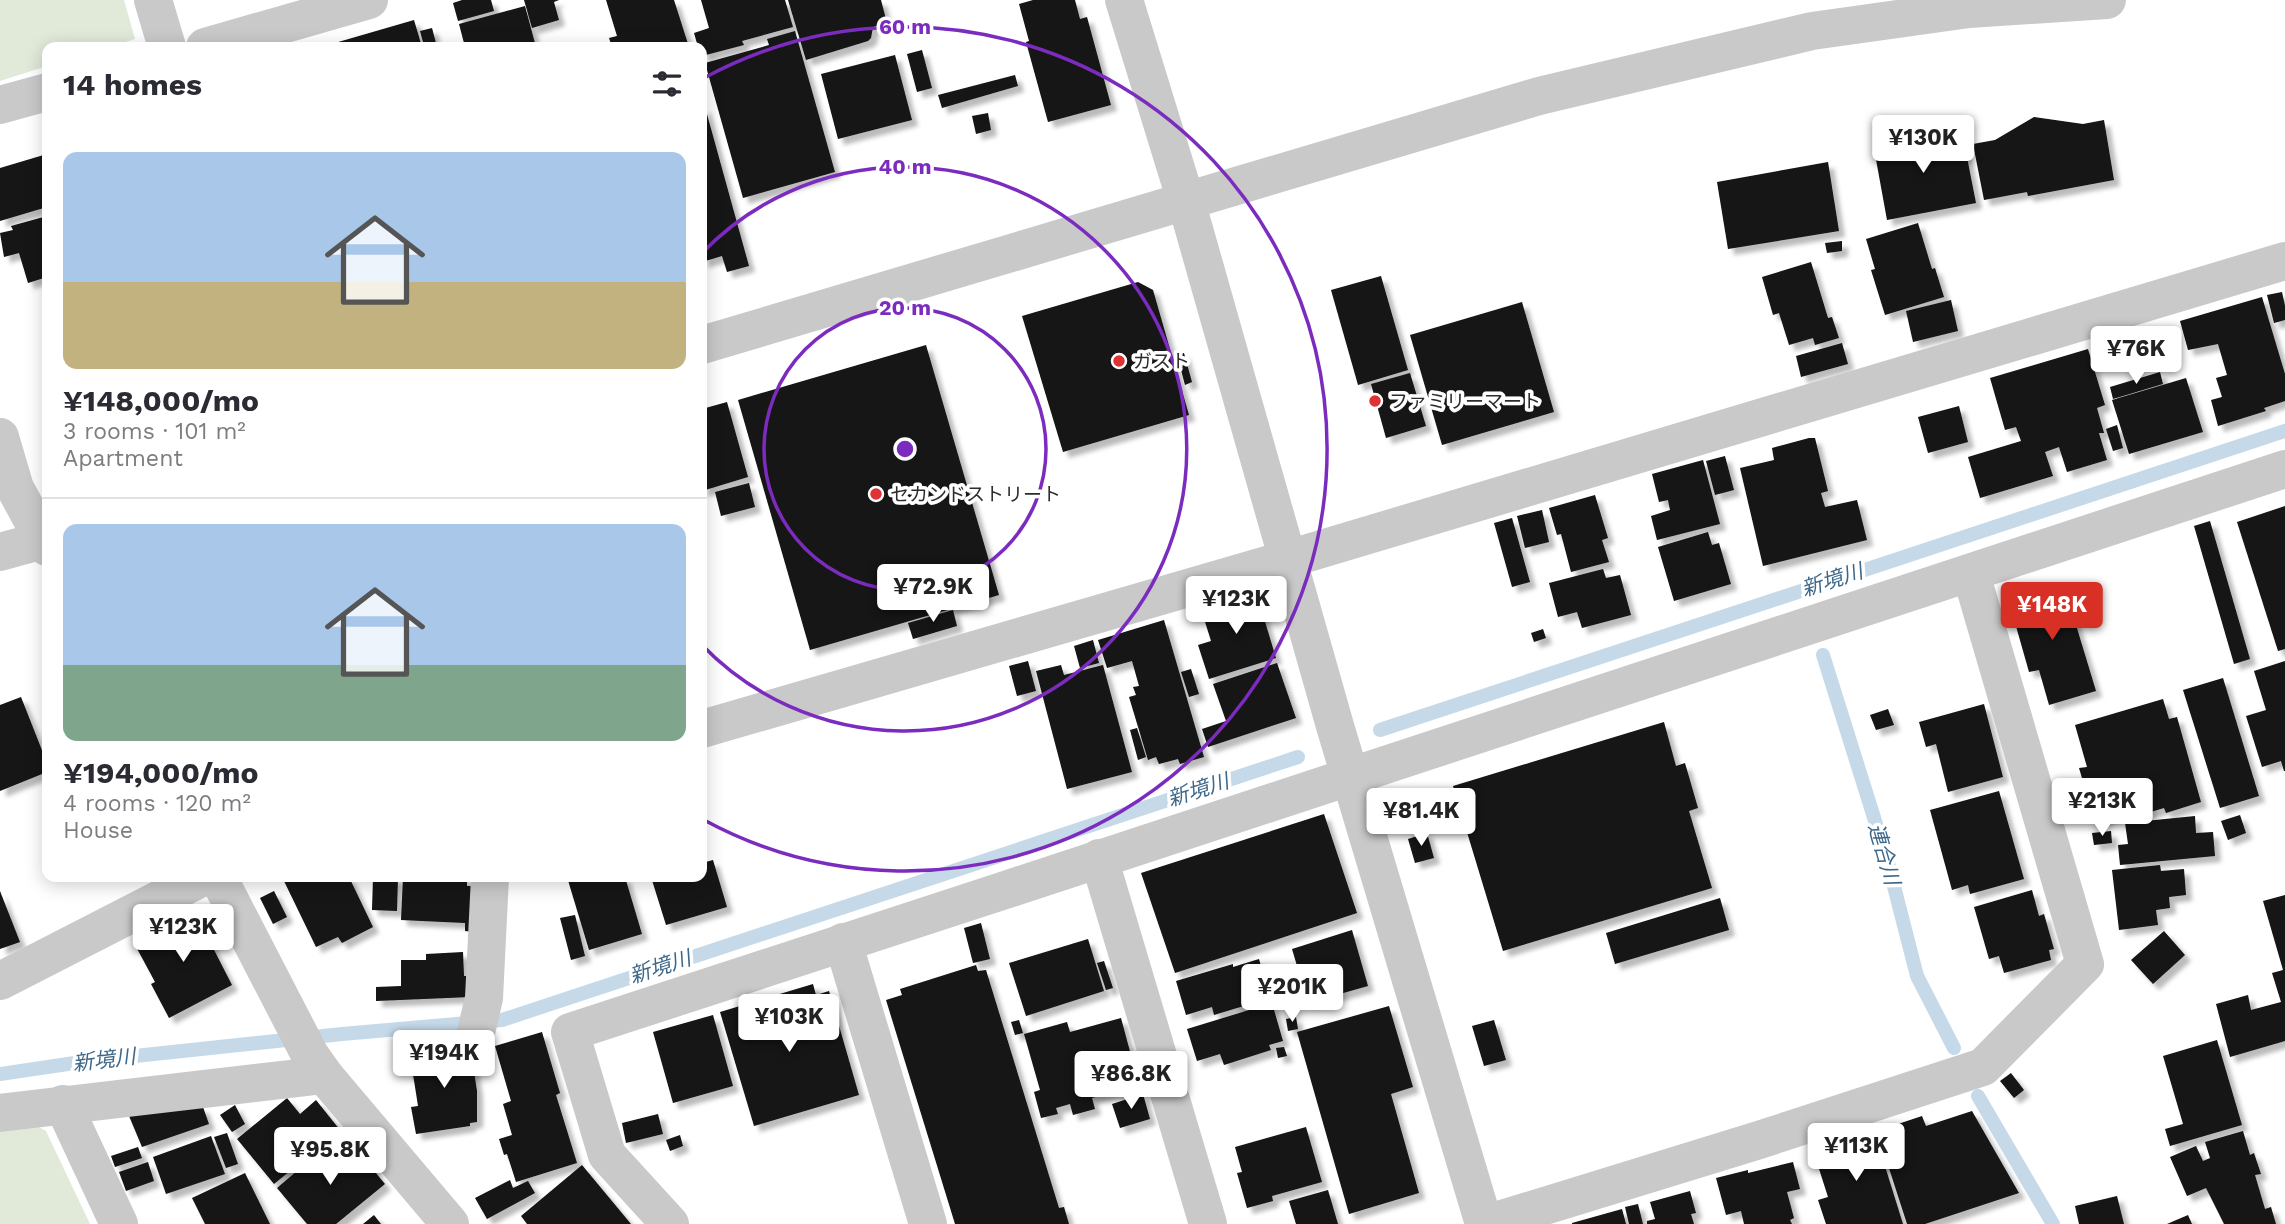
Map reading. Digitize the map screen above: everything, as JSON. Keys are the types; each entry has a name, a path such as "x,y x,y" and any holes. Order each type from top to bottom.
{"street":[{"path":"153,0 166,42"},
{"path":"222,42 369,0"},
{"path":"1124,0 1186,201 1350,779 1485,1224 1759,1140 1983,1067 2085,964 1971,574"},
{"path":"707,344 1539,96 1812,31 1969,9 2107,0"},
{"path":"0,105 42,93"},
{"path":"707,728 1288,559 2285,261"},
{"path":"0,437 15,488 42,535"},
{"path":"670,1224 607,1155 570,1032 1099,858 1350,779 2285,469"},
{"path":"0,552 42,543"},
{"path":"1099,858 1208,1224"},
{"path":"0,981 193,882"},
{"path":"221,882 317,1065 450,1224"},
{"path":"478,1024 490,882"},
{"path":"843,942 928,1224"},
{"path":"0,1113 317,1065"},
{"path":"63,1104 119,1224"}],"green space":[{"path":"0,0 124,0 135,39 125,42 42,42 42,68 0,81"},
{"path":"32,1123 46,1131 90,1224 0,1224 0,1128"}],"building":[{"path":"462,0 491,0 494,11 458,21 453,3"},
{"path":"524,0 559,0 554,2 559,20 532,28"},
{"path":"606,0 674,0 687,42 610,42 609,38 617,36"},
{"path":"701,0 785,0 793,27 742,41 744,45 707,55 707,42 697,42 694,33 709,28"},
{"path":"788,0 881,0 887,23 873,27 868,41 806,60"},
{"path":"1033,0 1075,0 1080,19 1087,17 1111,105 1048,122 1026,42 1029,41 1019,4"},
{"path":"525,6 535,42 464,42 459,24"},
{"path":"414,20 421,42 338,42"},
{"path":"432,28 436,42 423,42 420,31"},
{"path":"795,31 835,172 743,198 707,62 769,45 767,39"},
{"path":"922,50 932,88 917,92 907,54"},
{"path":"895,55 912,120 838,139 821,74"},
{"path":"1015,75 1018,86 942,108 938,95"},
{"path":"988,113 991,130 976,134 972,116"},
{"path":"707,114 749,266 727,272 722,256 707,260"},
{"path":"2034,117 2083,124 2104,120 2114,180 2028,196 2027,192 1984,200 1973,144 1995,140"},
{"path":"1907,131 1912,146 1963,137 1976,203 1887,220 1873,143 1881,141 1880,136"},
{"path":"42,155 42,208 0,221 0,168"},
{"path":"1828,162 1839,231 1728,249 1717,182"},
{"path":"42,217 42,279 28,283 19,253 4,257 0,233 13,230 11,226"},
{"path":"1918,223 1944,297 1885,315 1871,270 1875,269 1866,239"},
{"path":"1842,241 1842,251 1827,253 1825,243"},
{"path":"1811,262 1828,318 1832,317 1839,338 1815,345 1813,338 1789,345 1779,313 1773,315 1762,277"},
{"path":"1381,276 1408,370 1358,385 1331,290"},
{"path":"1138,282 1153,290 1189,415 1063,452 1022,316"},
{"path":"2282,292 2285,320 2274,323 2267,295"},
{"path":"2262,297 2285,374 2285,401 2264,408 2266,411 2218,426 2211,400 2222,397 2216,378 2227,375 2218,344 2188,350 2180,321"},
{"path":"1951,300 1958,331 1913,342 1906,311"},
{"path":"1522,302 1554,412 1442,445 1410,335"},
{"path":"1842,343 1848,364 1801,377 1796,356"},
{"path":"926,345 999,595 810,650 738,400"},
{"path":"2088,349 2105,405 2097,408 2104,433 2099,433 2107,460 2067,472 2059,447 2045,452 2053,476 1980,498 1968,457 2021,441 2016,427 2005,430 1990,378"},
{"path":"1184,353 1192,382 1185,385 1177,355"},
{"path":"2160,372 2163,384 2113,399 2110,387"},
{"path":"1410,373 1426,426 1386,438 1371,384"},
{"path":"2186,378 2203,432 2129,454 2112,400"},
{"path":"727,402 748,477 707,489 707,408"},
{"path":"1959,406 1968,442 1928,453 1918,417"},
{"path":"2117,425 2123,448 2113,451 2106,429"},
{"path":"1815,438 1828,491 1821,493 1825,507 1857,500 1867,540 1763,566 1740,468 1774,460 1772,448"},
{"path":"1725,456 1734,490 1715,495 1706,461"},
{"path":"1703,460 1720,524 1657,540 1651,516 1670,510 1668,500 1659,502 1652,474"},
{"path":"749,483 755,507 721,516 715,492"},
{"path":"1595,495 1608,538 1602,540 1609,562 1571,572 1561,534 1557,535 1549,508"},
{"path":"2285,506 2285,649 2278,651 2237,522"},
{"path":"1542,510 1549,542 1525,548 1517,516"},
{"path":"1512,518 1530,582 1512,587 1494,523"},
{"path":"2210,521 2250,659 2234,664 2194,526"},
{"path":"1708,532 1712,545 1719,543 1731,584 1674,601 1658,547"},
{"path":"1603,569 1606,578 1620,575 1631,615 1582,628 1577,612 1558,617 1549,583"},
{"path":"2063,582 2096,691 2049,705 2039,670 2029,672 2008,598"},
{"path":"1256,592 1276,658 1209,679 1198,645 1211,641 1201,609"},
{"path":"953,610 957,626 913,639 908,623"},
{"path":"1164,620 1204,757 1180,764 1178,759 1159,764 1156,757 1148,760 1129,697 1136,695 1133,687 1139,686 1132,661 1107,668 1098,640"},
{"path":"1543,629 1546,638 1534,642 1531,633"},
{"path":"1093,640 1099,663 1080,668 1074,646"},
{"path":"1028,661 1036,691 1017,696 1009,666"},
{"path":"2285,661 2284,771 2281,761 2262,767 2246,716 2266,710 2254,671"},
{"path":"1277,663 1296,718 1208,747 1202,729 1226,721 1213,684"},
{"path":"1061,665 1064,675 1103,665 1132,772 1067,789 1036,671"},
{"path":"1191,669 1199,694 1189,697 1181,672"},
{"path":"2223,678 2259,796 2220,808 2183,690"},
{"path":"21,697 42,750 42,774 0,791 0,705"},
{"path":"2163,699 2169,719 2177,717 2201,802 2166,813 2164,808 2144,814 2143,809 2095,822 2079,768 2087,767 2075,725"},
{"path":"1984,704 2003,777 1948,792 1936,744 1926,747 1919,722"},
{"path":"1888,709 1894,725 1876,730 1870,715"},
{"path":"1664,722 1676,766 1685,763 1698,808 1689,811 1712,888 1503,951 1453,786"},
{"path":"1137,728 1146,757 1138,760 1130,730"},
{"path":"1999,791 2024,879 1970,894 1968,885 1952,890 1930,810"},
{"path":"1324,814 1357,913 1175,973 1141,873"},
{"path":"2240,815 2246,833 2228,840 2221,821"},
{"path":"2195,816 2196,833 2213,832 2215,856 2120,865 2118,845 2128,844 2125,823"},
{"path":"2111,831 2112,843 2094,845 2092,833"},
{"path":"1427,833 1434,858 1415,863 1408,839"},
{"path":"713,860 727,907 666,925 653,882 707,882 707,862"},
{"path":"2160,865 2161,871 2184,869 2186,895 2169,897 2170,908 2156,910 2158,925 2119,930 2112,870"},
{"path":"284,882 351,882 373,927 342,943 338,937 316,947"},
{"path":"373,882 398,882 397,911 372,910"},
{"path":"403,882 467,882 467,886 476,886 474,932 465,931 465,923 401,920"},
{"path":"569,882 626,882 642,934 589,950"},
{"path":"2032,890 2039,916 2044,914 2054,949 2049,950 2051,960 2004,973 1999,956 1989,959 1974,907"},
{"path":"0,891 20,942 0,949"},
{"path":"274,891 287,917 273,924 260,898"},
{"path":"2285,895 2285,1041 2230,1057 2216,1004 2248,995 2251,1010 2281,1002 2272,973 2283,970 2263,901"},
{"path":"1720,898 1729,930 1615,964 1606,933"},
{"path":"197,910 232,985 169,1018 151,984 155,982 134,943"},
{"path":"575,915 585,956 571,960 560,918"},
{"path":"981,923 990,959 973,963 964,928"},
{"path":"1352,930 1368,986 1308,1003 1292,949"},
{"path":"2164,931 2185,955 2153,984 2131,960"},
{"path":"1088,939 1104,991 1026,1016 1009,963"},
{"path":"463,952 464,976 470,976 471,997 376,1001 376,987 401,986 401,960 426,960 426,954"},
{"path":"1259,959 1270,998 1214,1015 1212,1007 1186,1015 1176,981"},
{"path":"1104,961 1113,988 1106,990 1097,963"},
{"path":"976,965 978,971 986,970 1059,1208 1064,1207 1069,1224 955,1224 886,1000 902,995 900,989"},
{"path":"813,984 816,995 829,991 859,1095 754,1126 720,1012"},
{"path":"1272,1003 1283,1041 1269,1045 1271,1050 1224,1065 1220,1054 1197,1061 1187,1029"},
{"path":"1389,1006 1413,1087 1391,1094 1419,1193 1349,1214 1297,1032"},
{"path":"713,1015 733,1086 673,1103 653,1032"},
{"path":"1296,1017 1298,1029 1288,1031 1286,1019"},
{"path":"1121,1018 1139,1085 1092,1098 1095,1109 1073,1115 1070,1104 1056,1108 1058,1114 1041,1118 1034,1092 1040,1090 1024,1034 1067,1022 1070,1032"},
{"path":"1019,1020 1023,1033 1015,1035 1011,1022"},
{"path":"1494,1020 1506,1060 1484,1066 1472,1026"},
{"path":"542,1032 560,1093 556,1095 577,1163 516,1182 499,1139 512,1135 503,1104 511,1101 495,1046"},
{"path":"2217,1040 2242,1125 2170,1146 2165,1129 2183,1124 2163,1056"},
{"path":"470,1046 477,1091 477,1122 470,1123 470,1126 416,1134 411,1107 418,1106 413,1074 408,1075 406,1057"},
{"path":"1284,1047 1287,1056 1278,1058 1276,1048"},
{"path":"2011,1073 2024,1090 2014,1098 2000,1081"},
{"path":"1143,1094 1150,1119 1120,1128 1112,1104"},
{"path":"287,1098 300,1114 316,1100 340,1130 274,1184 237,1139"},
{"path":"235,1105 245,1124 232,1132 220,1115"},
{"path":"203,1107 209,1124 142,1147 129,1116"},
{"path":"1972,1111 2019,1193 1925,1224 1907,1224 1877,1131 1922,1116 1926,1126"},
{"path":"658,1114 663,1134 626,1143 622,1123"},
{"path":"1306,1127 1322,1182 1272,1196 1273,1201 1247,1208 1237,1173 1242,1172 1235,1147"},
{"path":"1874,1131 1903,1224 1826,1224 1818,1200 1828,1197 1813,1150"},
{"path":"2243,1131 2250,1155 2254,1153 2261,1174 2255,1175 2265,1209 2271,1207 2276,1224 2224,1224 2206,1188 2187,1196 2170,1157 2196,1146 2203,1161 2210,1158 2205,1142"},
{"path":"227,1133 238,1164 226,1168 214,1137"},
{"path":"680,1135 683,1146 670,1151 666,1140"},
{"path":"211,1136 225,1174 166,1194 153,1157"},
{"path":"331,1142 349,1163 360,1154 385,1184 336,1224 307,1224 277,1188"},
{"path":"138,1147 142,1158 115,1167 111,1156"},
{"path":"148,1162 154,1181 126,1191 119,1172"},
{"path":"1793,1162 1800,1189 1787,1192 1794,1218 1790,1220 1792,1224 1744,1224 1741,1211 1726,1215 1716,1178"},
{"path":"582,1165 631,1224 527,1224 521,1216"},
{"path":"245,1173 270,1224 205,1224 192,1198"},
{"path":"510,1180 513,1188 528,1181 535,1193 487,1219 475,1198"},
{"path":"1328,1190 1338,1224 1296,1224 1289,1201"},
{"path":"1690,1191 1696,1213 1691,1214 1694,1224 1647,1224 1647,1221 1655,1219 1650,1202"},
{"path":"2117,1196 2124,1224 2079,1224 2075,1206"},
{"path":"1638,1204 1643,1224 1629,1224 1625,1207"},
{"path":"1622,1209 1626,1224 1572,1224 1572,1223"},
{"path":"374,1215 381,1224 363,1224"},
{"path":"2188,1215 2192,1224 2167,1224"}],"waterway":[{"name":"新境川","path":"1380,730 2285,431"},
{"name":"連合川","path":"1823,655 1887,859 1917,976 1954,1048"},
{"name":"新境川","path":"0,1074 88,1061 502,1020 1298,757"},
{"name":"連合川","path":"1978,1096 2053,1224"}],"place":[{"name":"ガスト","path":"1119,361"},
{"name":"ファミリーマート","path":"1375,401"},
{"name":"セカンドストリート","path":"876,494"}]}
